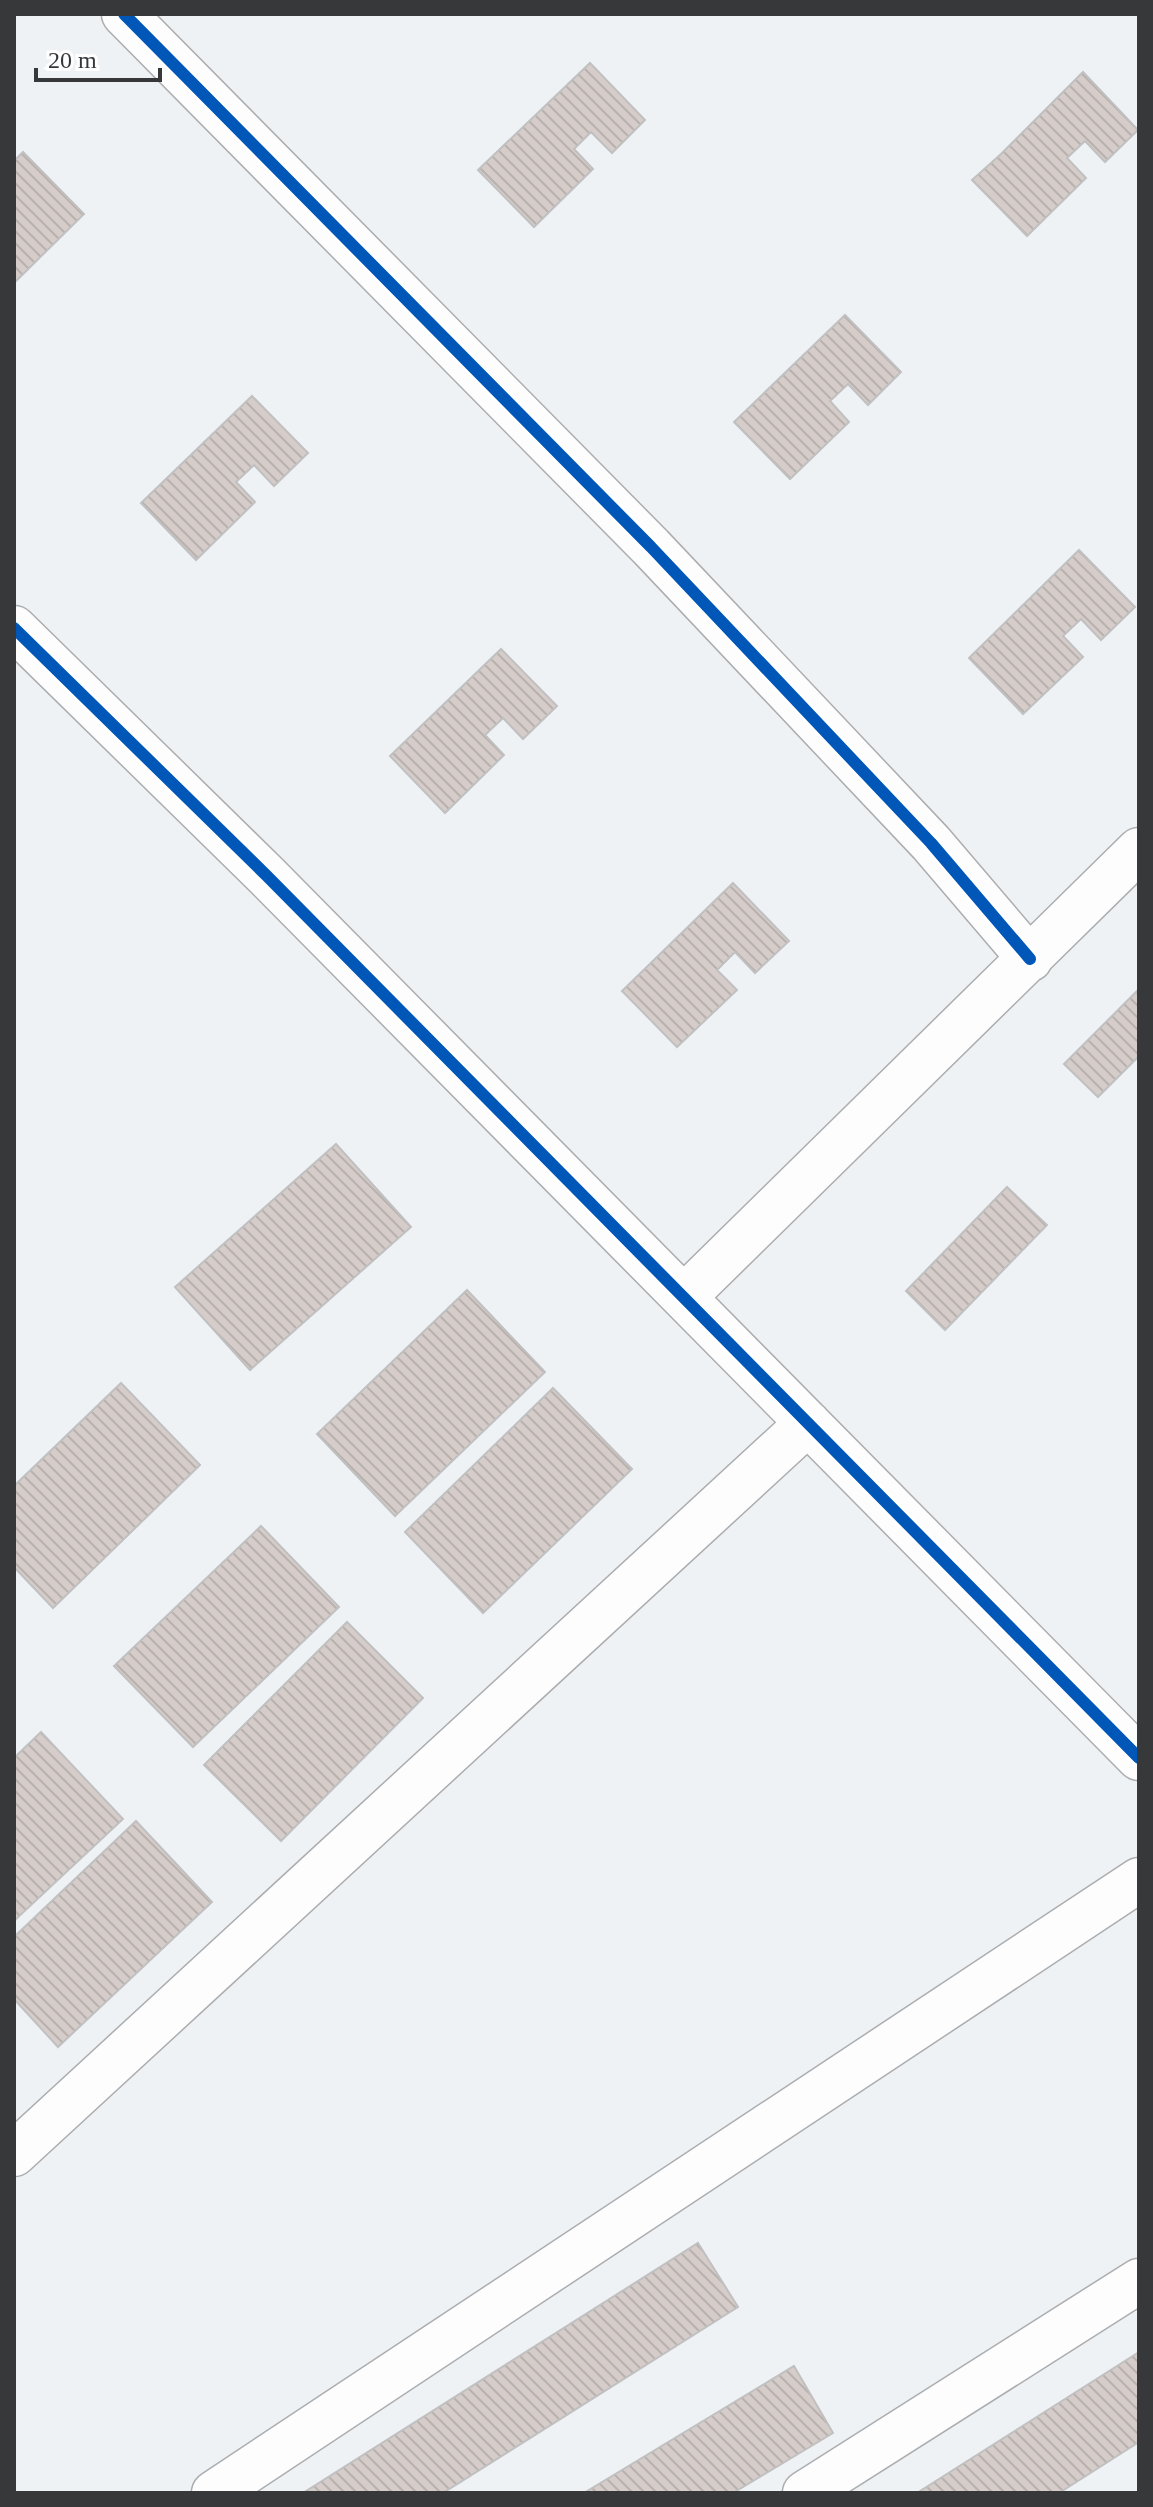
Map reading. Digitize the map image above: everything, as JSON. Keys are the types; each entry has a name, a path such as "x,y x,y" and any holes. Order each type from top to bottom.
{"street":[{"path":"124,14 651,547 931,843 1030,959"},
{"path":"14,628 267,876 1139,1758"},
{"path":"684,1297 1139,850"},
{"path":"14,2154 808,1423"},
{"path":"214,2493 1139,1880"},
{"path":"805,2493 1139,2281"}],"building":[{"path":"590,63 645,120 612,153 591,132 574,149 593,169 534,227 478,170"},
{"path":"1083,72 1138,130 1105,162 1085,141 1067,158 1086,178 1027,236 972,180"},
{"path":"23,152 84,214 14,283 14,161"},
{"path":"845,315 901,372 868,405 848,384 830,401 849,422 790,479 734,422"},
{"path":"252,396 308,453 274,486 254,465 236,482 255,502 196,560 141,503"},
{"path":"1079,550 1135,607 1101,640 1081,619 1063,636 1083,657 1023,714 969,658"},
{"path":"501,649 557,706 523,739 503,718 485,735 504,755 445,813 390,756"},
{"path":"733,883 789,941 755,973 735,952 717,970 737,990 677,1047 622,991"},
{"path":"1139,989 1139,1056 1098,1097 1064,1064"},
{"path":"336,1144 411,1227 250,1370 175,1287"},
{"path":"1007,1187 1047,1225 945,1330 906,1291"},
{"path":"467,1290 545,1372 395,1516 317,1434"},
{"path":"121,1383 200,1465 53,1608 14,1567 14,1486"},
{"path":"553,1388 632,1469 483,1613 405,1532"},
{"path":"261,1526 339,1607 193,1747 114,1666"},
{"path":"347,1622 423,1698 281,1841 204,1765"},
{"path":"41,1732 123,1819 14,1921 14,1758"},
{"path":"136,1821 212,1902 58,2047 14,1999 14,1937"},
{"path":"698,2243 738,2307 443,2493 303,2493"},
{"path":"1139,2352 1139,2442 1059,2493 917,2493"},
{"path":"794,2366 833,2433 733,2493 584,2493"}],"cycle path":[{"path":"124,14 651,547 931,843 1030,959"},
{"path":"14,628 267,876 1139,1758"}]}
